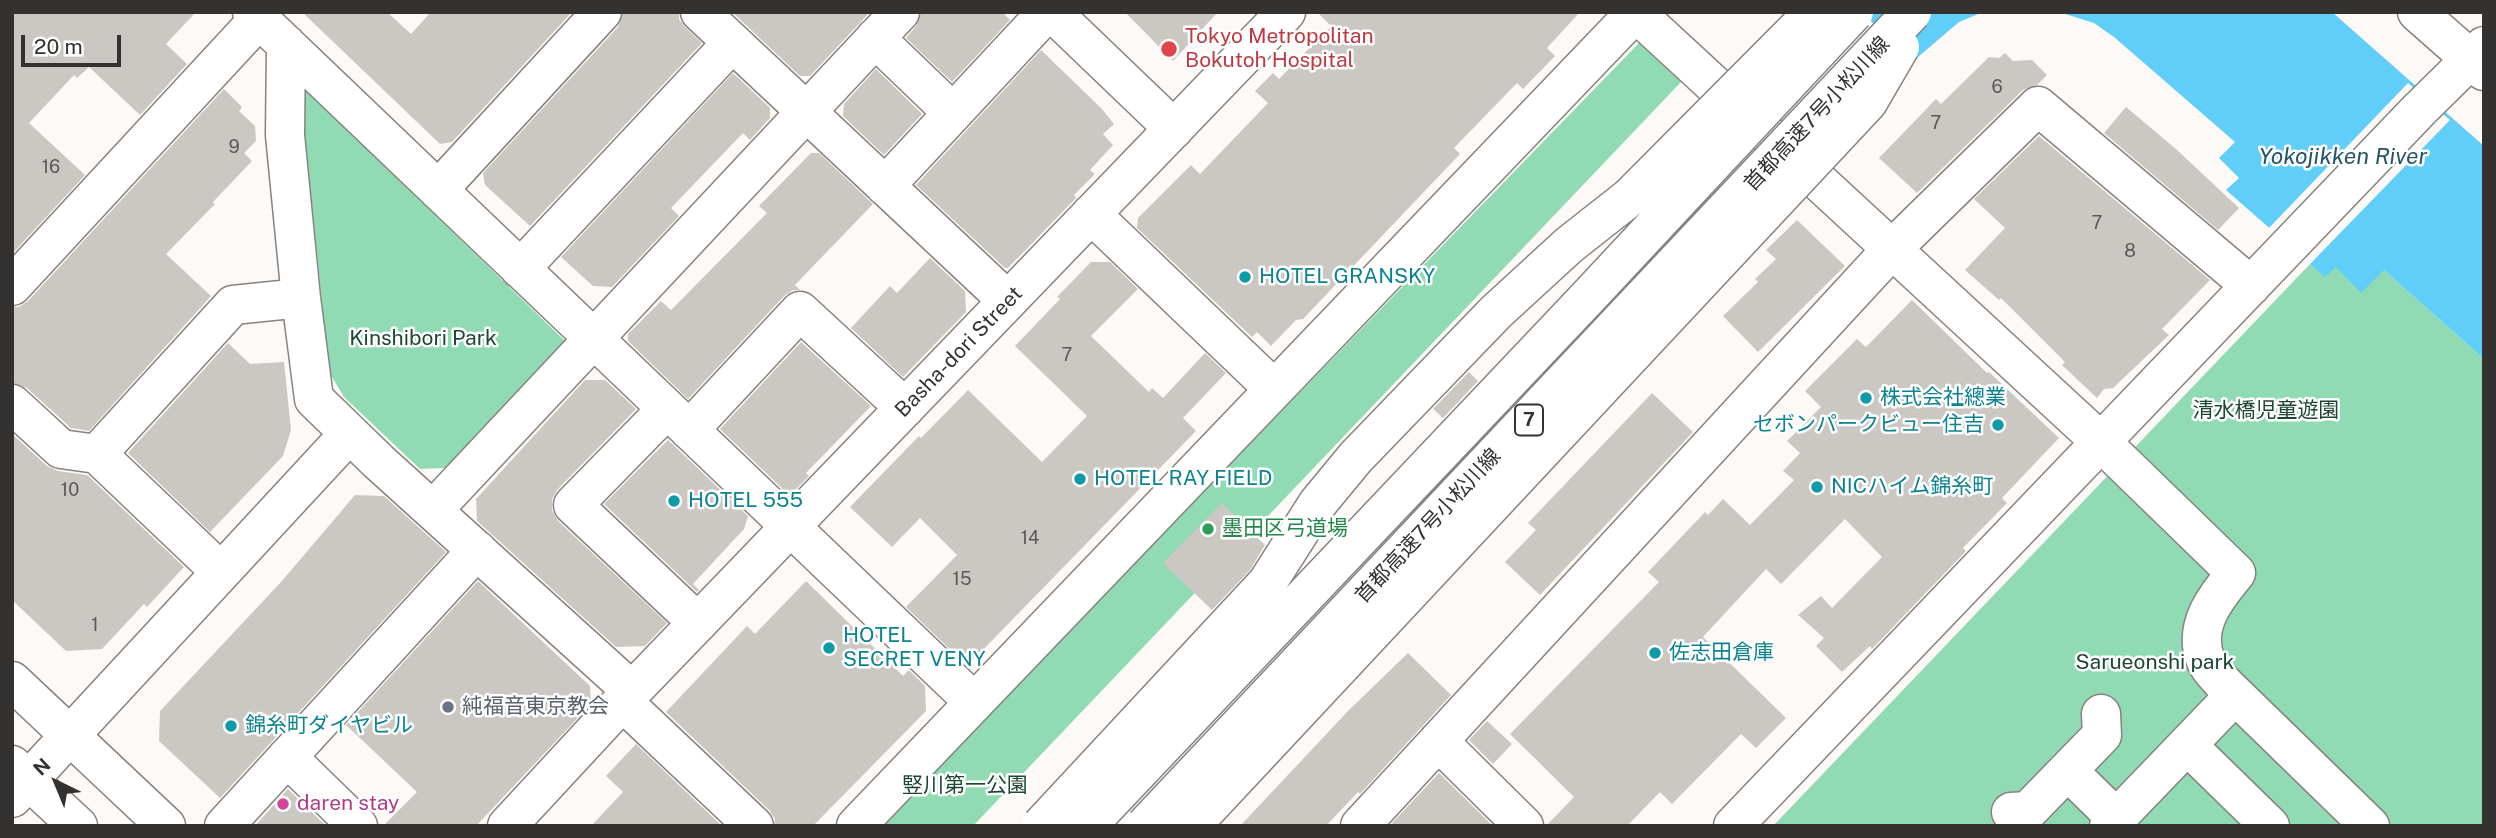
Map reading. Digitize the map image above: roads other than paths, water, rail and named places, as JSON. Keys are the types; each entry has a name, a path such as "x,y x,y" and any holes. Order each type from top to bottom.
{"main road":[{"path":"438,190 602,12"},
{"path":"699,12 1008,301"},
{"path":"885,187 1050,12 1174,129"},
{"name":"Basha-dori Street","path":"507,826 628,696 1286,12"},
{"path":"856,826 1635,12 2101,442 2236,573 2207,613 2201,638 2206,663 2235,695 2370,826"},
{"path":"1041,826 1267,583 1318,503 1365,448 1496,312 1569,245 1630,197 1814,12"},
{"name":"首都高速7号小松川線","path":"1087,826 1854,12"},
{"name":"首都高速7号小松川線","path":"1145,826 1912,12"},
{"path":"1191,826 1868,102 1920,12"},
{"path":"1732,826 2419,110 2480,59 2417,12"},
{"path":"271,24 438,190 974,702"},
{"path":"12,286 271,24"},
{"path":"271,24 314,399 477,550 628,696 754,826"},
{"path":"433,510 887,25 953,113"},
{"path":"520,268 732,43"},
{"path":"1360,826 1892,249 2038,106 2252,286"},
{"path":"1091,214 1274,389"},
{"path":"97,454 233,305 301,298"},
{"path":"698,623 573,505 678,419 800,311 905,408"},
{"path":"12,404 61,449 97,454 221,572"},
{"path":"78,826 18,781 70,735 349,434"},
{"path":"224,826 477,550"},
{"path":"12,681 166,826"},
{"path":"2068,771 2113,822 2235,695"},
{"path":"2011,812 2028,811 2102,735 2101,715"},
{"path":"1438,741 1524,826"},
{"path":"2187,745 2270,826"},
{"path":"287,757 358,826"}],"water":[{"path":"1862,12 1983,12 1959,22 1911,63"},
{"name":"Yokojikken River","path":"2059,12 2332,12 2484,146 2484,359 2384,270 2361,293 2336,267 2325,277 2226,190 2239,178 2219,158 2235,142 2114,37 2094,23"}],"place":[{"name":"Tokyo Metropolitan Bokutoh Hospital","path":"1169,49"},
{"name":"HOTEL GRANSKY","path":"1245,277"},
{"name":"株式会社總業","path":"1866,398"},
{"name":"セボンパークビュー住吉","path":"1998,425"},
{"name":"HOTEL RAY FIELD","path":"1080,479"},
{"name":"NICハイム錦糸町","path":"1817,487"},
{"name":"HOTEL 555","path":"674,501"},
{"name":"墨田区弓道場","path":"1208,529"},
{"name":"HOTEL SECRET VENY","path":"829,648"},
{"name":"佐志田倉庫","path":"1655,653"},
{"name":"純福音東京教会","path":"448,707"},
{"name":"錦糸町ダイヤビル","path":"231,726"},
{"name":"daren stay","path":"283,804"}],"park label":[{"name":"Kinshibori Park","path":"423,339"},
{"name":"清水橋児童遊園","path":"2266,411"},
{"name":"Sarueonshi park","path":"2155,663"},
{"name":"竪川第一公園","path":"965,786"}]}
